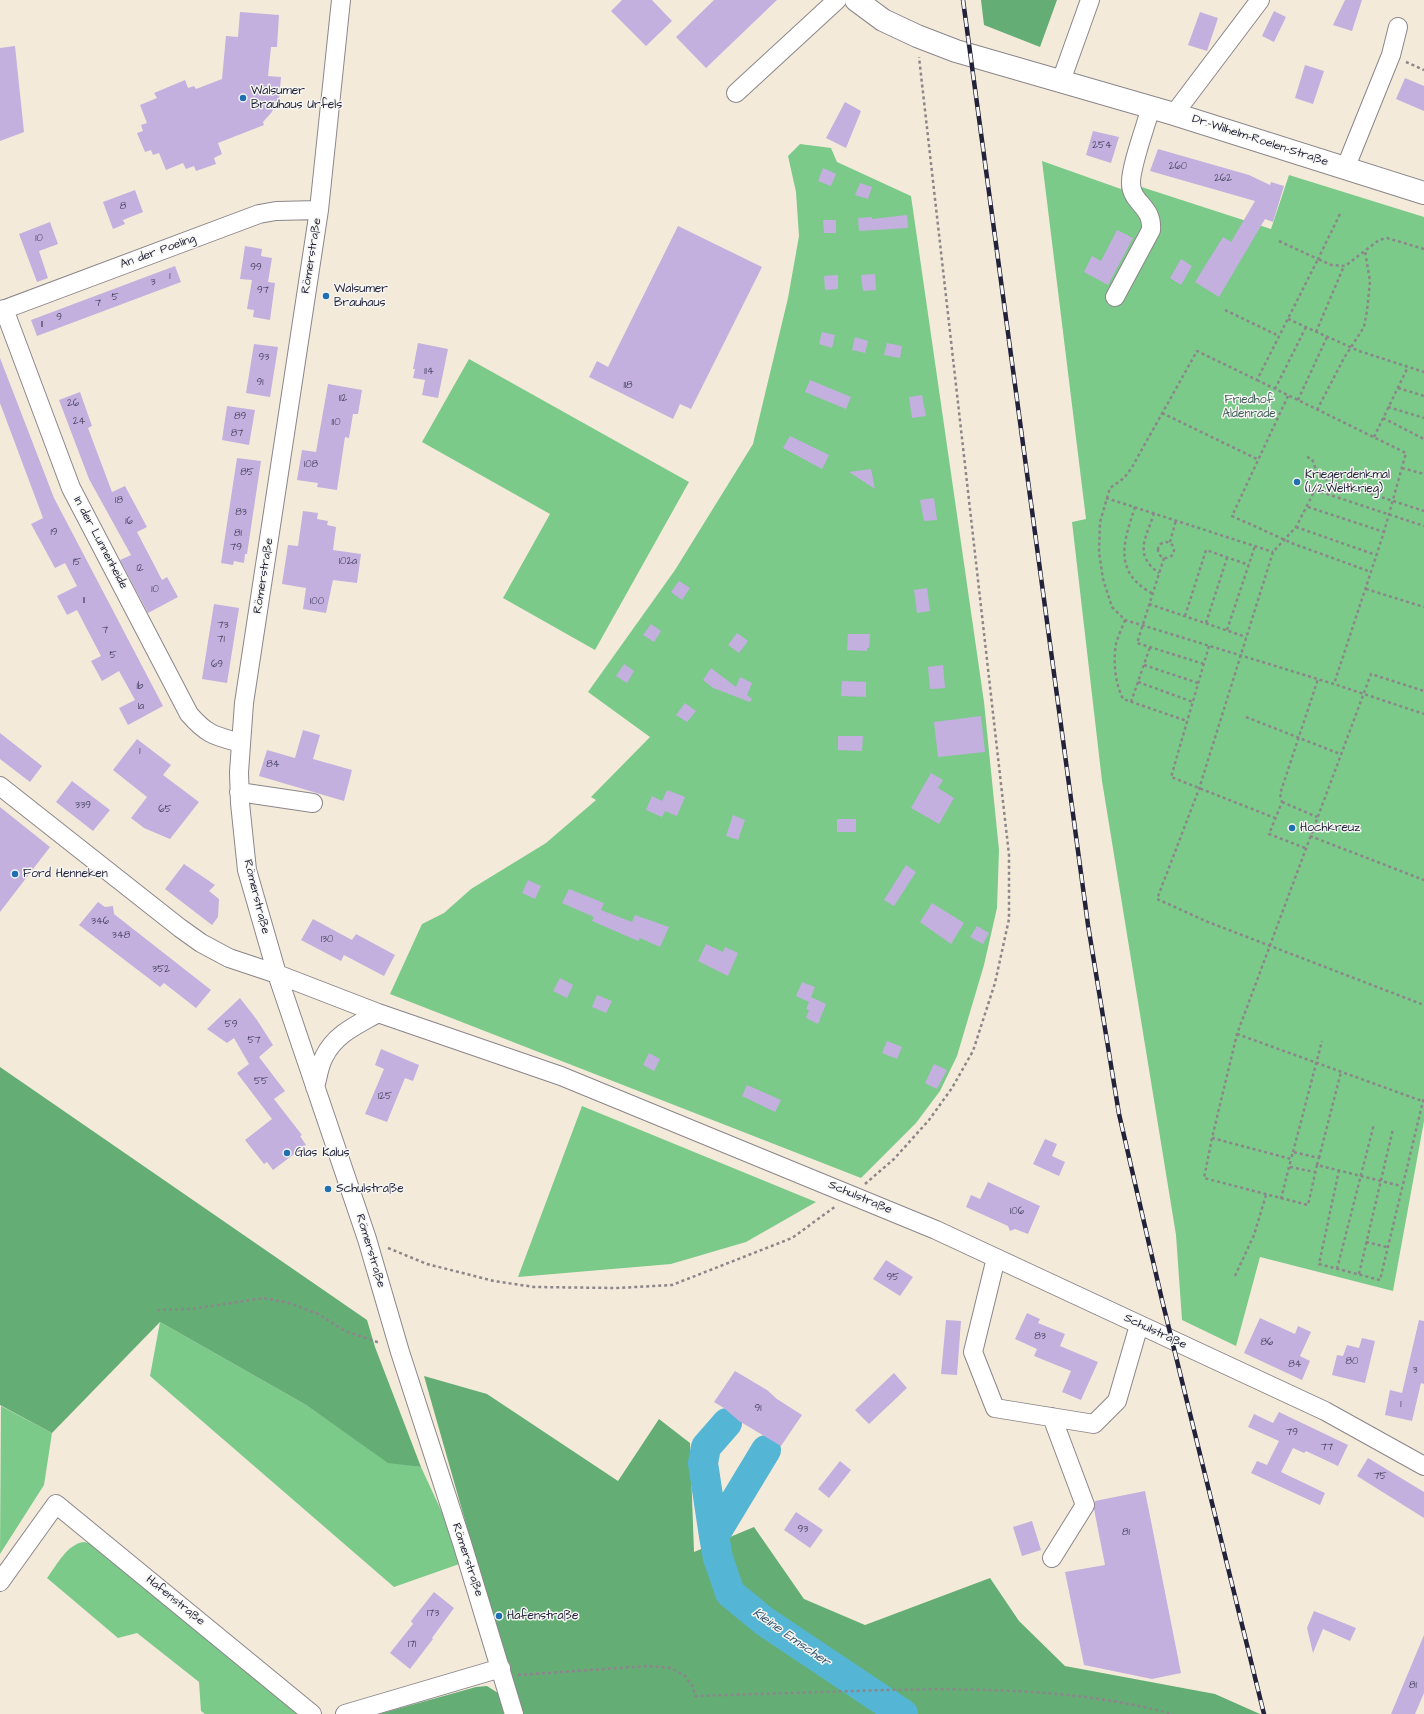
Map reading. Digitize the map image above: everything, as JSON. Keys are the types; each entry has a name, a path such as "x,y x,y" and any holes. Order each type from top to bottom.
{"main road":[{"name":"Dr.-Wilhelm-Roelen-Straße","path":"856,0 882,20 916,36 956,51 1174,114 1424,194"}],"street":[{"name":"Römerstraße","path":"341,0 319,210 244,703 239,792 247,870 277,974 367,1239 400,1352 514,1714"},
{"path":"736,93 838,0"},
{"path":"1061,81 1090,0"},
{"name":"Dr.-Wilhelm-Roelen-Straße","path":"1174,114 1260,0"},
{"path":"1345,169 1391,55 1398,27"},
{"path":"1115,297 1151,230 1152,220 1148,212 1135,196 1131,185 1132,172 1151,107"},
{"name":"An der Poeling","path":"2,310 259,214 276,211 319,210"},
{"name":"In der Lunnenheide","path":"2,310 71,488 189,714 199,726 212,735 241,743"},
{"name":"Schulstraße","path":"0,786 201,943 229,958 277,974 378,1013 561,1076 851,1195 996,1258 1325,1412 1423,1463"},
{"path":"239,792 313,803"},
{"path":"315,1086 323,1058 333,1043 343,1033 378,1013"},
{"path":"996,1258 973,1352 995,1408 1094,1424 1117,1401 1139,1325"},
{"path":"1052,1417 1085,1505 1052,1558"},
{"name":"Hafenstraße","path":"0,1582 56,1504 312,1714"},
{"path":"345,1714 502,1672"}],"path":[{"path":"367,1239 427,1264 494,1281 534,1287 566,1288 672,1285 792,1238 851,1195 894,1159 929,1120 952,1088 973,1051 995,983 1009,919 1009,855 974,559 916,36"},
{"path":"1256,380 1341,212"},
{"path":"1316,332 1344,266 1379,240 1387,238 1424,249"},
{"path":"1279,241 1331,265 1344,266"},
{"path":"1318,410 1350,347 1364,327 1368,311 1370,281 1365,251"},
{"path":"1225,310 1279,336"},
{"path":"1288,319 1350,347 1424,372"},
{"path":"1275,389 1306,327"},
{"path":"1298,400 1327,337"},
{"path":"1334,684 1384,532 1406,453 1197,351 1131,469 1124,478 1110,488 1106,498 1100,522 1099,552 1103,579 1112,607 1125,620 1142,626 1363,693 1424,714"},
{"path":"1374,437 1408,367"},
{"path":"1398,388 1424,396"},
{"path":"1288,396 1257,459 1232,516 1285,539 1371,572"},
{"path":"1388,407 1424,418"},
{"path":"1162,413 1257,459"},
{"path":"1383,418 1424,439"},
{"path":"1307,457 1312,459 1319,477 1315,490 1308,507 1296,527 1273,552 1199,789 1157,899 1208,922 1424,1005"},
{"path":"1402,468 1424,474"},
{"path":"1319,477 1424,511"},
{"path":"1315,490 1424,526"},
{"path":"1106,498 1273,552"},
{"path":"1134,507 1124,541 1123,556 1134,581 1153,594"},
{"path":"1308,507 1384,532"},
{"path":"1154,513 1144,544 1143,558 1149,566 1159,573"},
{"path":"1170,542 1176,520"},
{"path":"1296,527 1376,555"},
{"path":"1166,542 1170,542 1175,549 1174,554 1171,557 1164,558 1159,554 1159,546 1166,542"},
{"path":"1227,630 1255,546"},
{"path":"1185,616 1206,550 1249,565"},
{"path":"1164,558 1137,643 1204,664"},
{"path":"1206,623 1227,558"},
{"path":"1366,589 1424,607"},
{"path":"1149,604 1246,637"},
{"path":"1125,620 1116,643 1115,663 1118,690 1123,699 1187,721"},
{"path":"1209,646 1171,777 1276,818"},
{"path":"1131,702 1150,647"},
{"path":"1144,664 1198,683"},
{"path":"1341,1072 1308,1205 1204,1178 1237,1034 1371,674 1424,691"},
{"path":"1305,848 1269,834 1282,802 1280,794 1318,679"},
{"path":"1138,682 1193,702"},
{"path":"1246,717 1298,739 1340,754"},
{"path":"1282,802 1317,817"},
{"path":"1310,836 1424,880"},
{"path":"1237,1034 1422,1101"},
{"path":"1281,1199 1322,1041"},
{"path":"1339,1170 1319,1264 1380,1280 1424,1097"},
{"path":"1338,1269 1374,1124"},
{"path":"1359,1274 1393,1129"},
{"path":"1212,1138 1291,1159"},
{"path":"1293,1152 1319,1158"},
{"path":"1317,1165 1402,1186"},
{"path":"1290,1167 1315,1172"},
{"path":"1234,1276 1254,1235 1266,1195"},
{"path":"1366,1242 1387,1247"},
{"path":"157,1310 192,1309 264,1298 289,1303 318,1314 345,1331 373,1340 400,1352"},
{"path":"502,1672 529,1673 648,1666 671,1668 685,1676 693,1687 695,1696 944,1688 1003,1689 1117,1701 1174,1714"}],"green space":[{"path":"981,0 1057,0 1040,47 984,25"},
{"path":"800,144 831,148 837,162 911,196 984,702 999,850 997,908 984,965 957,1056 940,1091 916,1123 861,1178 390,994 422,924 444,913 471,889 546,843 596,800 591,797 650,737 588,692 675,570 753,444 788,298 799,236 796,192 788,156"},
{"name":"Friedhof Aldenrade","path":"1042,161 1121,189 1123,181 1271,229 1289,175 1424,217 1424,1121 1393,1291 1260,1257 1236,1346 1182,1320 1176,1235 1102,781 1072,522 1086,519"},
{"path":"469,359 689,482 595,650 503,598 550,514 422,442"},
{"path":"0,1067 367,1320 375,1347 421,1467 388,1463 306,1405 160,1322 52,1433 0,1405"},
{"path":"582,1106 816,1202 746,1242 671,1264 518,1277"},
{"path":"160,1322 306,1405 388,1462 421,1467 465,1562 394,1587 150,1376"},
{"path":"424,1376 487,1394 618,1481 659,1419 690,1443 694,1552 754,1527 804,1599 865,1625 990,1578 1019,1621 1065,1666 1215,1694 1260,1714 520,1714"},
{"path":"1,1406 52,1433 44,1485 0,1554"},
{"path":"84,1542 93,1544 297,1714 205,1714 201,1711 199,1682 137,1633 118,1638 47,1578 67,1551"},
{"path":"487,1686 498,1693 504,1714 379,1714 476,1687"}],"building":[{"path":"622,0 652,0 672,21 646,46 611,11"},
{"path":"714,0 777,0 706,68 676,37"},
{"path":"1345,0 1362,0 1352,31 1333,25"},
{"path":"1274,11 1286,17 1274,42 1262,36"},
{"path":"240,12 279,15 277,47 271,47 268,76 281,77 279,100 263,122 264,125 218,143 222,154 214,158 216,164 196,171 194,166 186,169 183,163 166,170 159,153 153,155 151,150 145,152 137,133 143,131 141,125 147,123 140,105 157,98 154,93 185,80 188,88 194,86 196,89 222,79 226,36 238,37"},
{"path":"1200,12 1218,18 1207,51 1188,45"},
{"path":"15,46 24,132 0,141 0,48"},
{"path":"1305,65 1324,71 1313,104 1295,98"},
{"path":"1405,78 1424,86 1424,111 1396,99"},
{"path":"845,102 861,111 846,148 826,138"},
{"path":"1093,131 1119,137 1111,163 1086,155"},
{"path":"1158,149 1249,175 1270,185 1271,182 1284,186 1273,222 1265,219 1219,297 1195,282 1223,237 1231,242 1255,201 1150,171"},
{"path":"823,168 836,174 831,186 818,181"},
{"path":"860,183 872,187 868,199 855,195"},
{"path":"135,190 143,212 123,220 125,224 113,229 103,202"},
{"path":"907,215 908,228 859,231 858,218 872,217 872,219"},
{"path":"823,220 836,220 836,233 824,233"},
{"path":"50,222 58,244 39,251 48,278 37,282 19,234"},
{"path":"678,226 762,267 691,409 680,404 673,419 589,377 597,361 608,367"},
{"path":"1117,230 1133,238 1108,285 1084,272 1092,256 1101,261"},
{"path":"245,246 262,249 261,256 272,258 268,282 275,283 270,320 253,317 254,310 247,309 252,280 240,279"},
{"path":"1181,259 1192,266 1181,285 1170,278"},
{"path":"175,266 181,282 37,336 31,320"},
{"path":"875,274 876,290 863,291 861,275"},
{"path":"838,275 838,289 825,290 824,276"},
{"path":"822,332 835,335 832,348 819,344"},
{"path":"855,337 868,341 865,353 852,350"},
{"path":"418,343 448,349 438,398 422,395 425,380 413,378 415,369 413,369"},
{"path":"887,343 902,346 900,358 884,355"},
{"path":"254,344 278,347 270,397 246,393"},
{"path":"0,358 54,498 163,706 128,725 119,708 135,700 119,671 102,681 91,661 101,656 77,610 67,615 57,596 77,586 65,563 55,568 31,524 43,518 0,403"},
{"path":"810,380 851,397 846,409 805,392"},
{"path":"328,384 362,390 358,414 353,414 349,438 345,437 337,490 317,487 318,483 297,480 302,450 316,452"},
{"path":"80,392 92,426 88,428 112,492 125,486 147,527 137,532 162,580 167,577 178,597 148,613 120,560 131,555 89,479 59,400"},
{"path":"922,395 926,416 912,418 909,397"},
{"path":"227,406 255,410 249,445 222,440"},
{"path":"790,436 829,455 822,469 783,448"},
{"path":"237,458 261,461 247,554 245,554 244,563 234,561 233,565 221,563"},
{"path":"871,469 875,489 849,472"},
{"path":"934,498 937,520 924,521 920,500"},
{"path":"303,511 318,513 317,519 328,521 327,525 336,527 333,550 361,554 357,583 333,580 326,613 303,609 306,588 282,584 288,545 298,546"},
{"path":"679,581 690,588 682,600 671,592"},
{"path":"927,588 930,611 917,613 914,590"},
{"path":"214,604 239,608 227,683 202,679"},
{"path":"651,624 661,631 654,642 643,635"},
{"path":"737,633 748,641 739,653 728,645"},
{"path":"848,634 870,634 869,648 867,648 867,651 847,650"},
{"path":"624,664 634,671 627,683 616,676"},
{"path":"943,665 945,688 930,689 928,667"},
{"path":"711,668 736,687 740,677 752,683 747,695 752,699 750,702 713,688 703,680"},
{"path":"842,681 866,682 866,697 841,696"},
{"path":"685,703 696,711 687,722 676,715"},
{"path":"981,716 985,752 938,757 934,722"},
{"path":"303,730 320,735 313,759 352,770 344,801 259,776 267,750 295,758"},
{"path":"0,733 42,766 30,782 0,759"},
{"path":"838,736 863,736 862,751 838,750"},
{"path":"137,739 171,765 163,775 199,802 170,839 144,828 131,818 147,797 113,770"},
{"path":"931,773 943,780 938,788 954,798 939,824 911,808"},
{"path":"72,781 110,810 93,831 56,802"},
{"path":"667,790 685,797 677,816 665,811 662,817 646,810 652,796 662,801"},
{"name":"Ford Henneken","path":"0,807 50,847 0,912"},
{"path":"733,815 745,820 738,840 726,836"},
{"path":"837,819 856,819 856,832 837,832"},
{"path":"184,864 215,885 209,891 219,899 218,917 212,925 165,889"},
{"path":"906,865 916,872 894,906 884,900"},
{"path":"528,880 541,886 535,899 522,893"},
{"path":"569,889 604,903 601,910 632,922 635,915 669,927 660,947 640,938 638,941 592,921 594,917 562,903"},
{"path":"98,902 105,907 113,906 114,914 211,990 196,1008 164,983 160,987 79,925"},
{"path":"932,903 964,923 951,944 920,922"},
{"path":"313,919 352,940 356,934 395,955 384,976 344,955 341,961 301,940"},
{"path":"977,926 989,933 983,944 970,937"},
{"path":"706,944 723,952 725,947 738,953 728,976 698,961"},
{"path":"560,978 573,985 567,998 553,991"},
{"path":"802,982 815,987 811,997 826,1004 818,1024 806,1018 809,1010 806,1009 809,1002 796,996"},
{"path":"597,995 612,1001 606,1013 592,1007"},
{"path":"240,998 257,1020 273,1045 259,1057 285,1091 274,1099 302,1135 300,1136 306,1145 273,1170 267,1162 264,1164 245,1140 272,1119 237,1073 249,1064 234,1038 227,1043 207,1029"},
{"path":"887,1041 902,1047 897,1059 882,1053"},
{"path":"381,1049 419,1065 413,1081 405,1078 387,1122 365,1114 384,1069 375,1065"},
{"path":"649,1053 660,1059 654,1071 643,1065"},
{"path":"934,1064 947,1070 937,1089 925,1083"},
{"path":"747,1085 781,1100 775,1112 742,1096"},
{"path":"1045,1139 1057,1144 1052,1156 1065,1162 1059,1176 1033,1164"},
{"path":"988,1182 1040,1206 1028,1234 1015,1229 1010,1231 1008,1226 966,1207 971,1195 980,1199"},
{"path":"886,1260 913,1277 900,1296 873,1279"},
{"path":"1027,1313 1040,1319 1038,1323 1065,1334 1060,1346 1098,1362 1081,1400 1062,1392 1071,1371 1034,1356 1037,1349 1015,1339"},
{"path":"1260,1318 1295,1334 1298,1326 1311,1332 1300,1356 1310,1361 1302,1380 1244,1353"},
{"path":"946,1320 961,1321 957,1375 941,1374"},
{"path":"1419,1320 1424,1321 1424,1384 1421,1383 1412,1421 1385,1415 1390,1390 1402,1393"},
{"path":"1362,1338 1375,1341 1365,1383 1332,1375 1337,1355 1343,1356 1347,1345 1359,1348"},
{"path":"735,1371 767,1390 777,1399 802,1415 781,1446 739,1421 724,1408 714,1402"},
{"path":"894,1373 907,1388 869,1424 855,1410"},
{"path":"1279,1412 1348,1445 1338,1466 1306,1451 1304,1453 1293,1448 1281,1472 1325,1493 1320,1505 1251,1473 1257,1461 1267,1465 1279,1441 1248,1427 1254,1414 1273,1423"},
{"path":"1368,1458 1424,1492 1424,1518 1357,1476"},
{"path":"840,1461 851,1470 829,1498 818,1489"},
{"path":"1145,1491 1181,1673 1152,1679 1084,1665 1065,1572 1105,1565 1094,1509 1095,1501"},
{"path":"796,1512 823,1530 810,1548 784,1530"},
{"path":"1032,1521 1041,1550 1022,1556 1013,1527"},
{"path":"434,1592 454,1608 410,1669 390,1653 413,1624 411,1621"},
{"path":"1314,1611 1356,1628 1350,1641 1323,1629 1313,1653 1307,1628"},
{"path":"1424,1635 1424,1693 1415,1714 1391,1714"}],"waterway":[{"name":"Kleine Emscher","path":"727,1423 706,1447 703,1463 718,1558 730,1593 764,1621 903,1714"},
{"name":"Kleine Emscher","path":"714,1536 766,1450"}],"railway":[{"path":"963,0 1088,925 1119,1114 1162,1300 1264,1714"}],"place":[{"name":"Walsumer Brauhaus Urfels","path":"243,98"},
{"name":"Walsumer Brauhaus","path":"326,296"},
{"name":"Kriegerdenkmal (1./2.Weltkrieg)","path":"1297,482"},
{"name":"Hochkreuz","path":"1292,828"},
{"name":"Ford Henneken","path":"15,874"},
{"name":"Glas Kalus","path":"287,1153"},
{"name":"Schulstraße","path":"328,1189"},
{"name":"Hafenstraße","path":"499,1616"}]}
